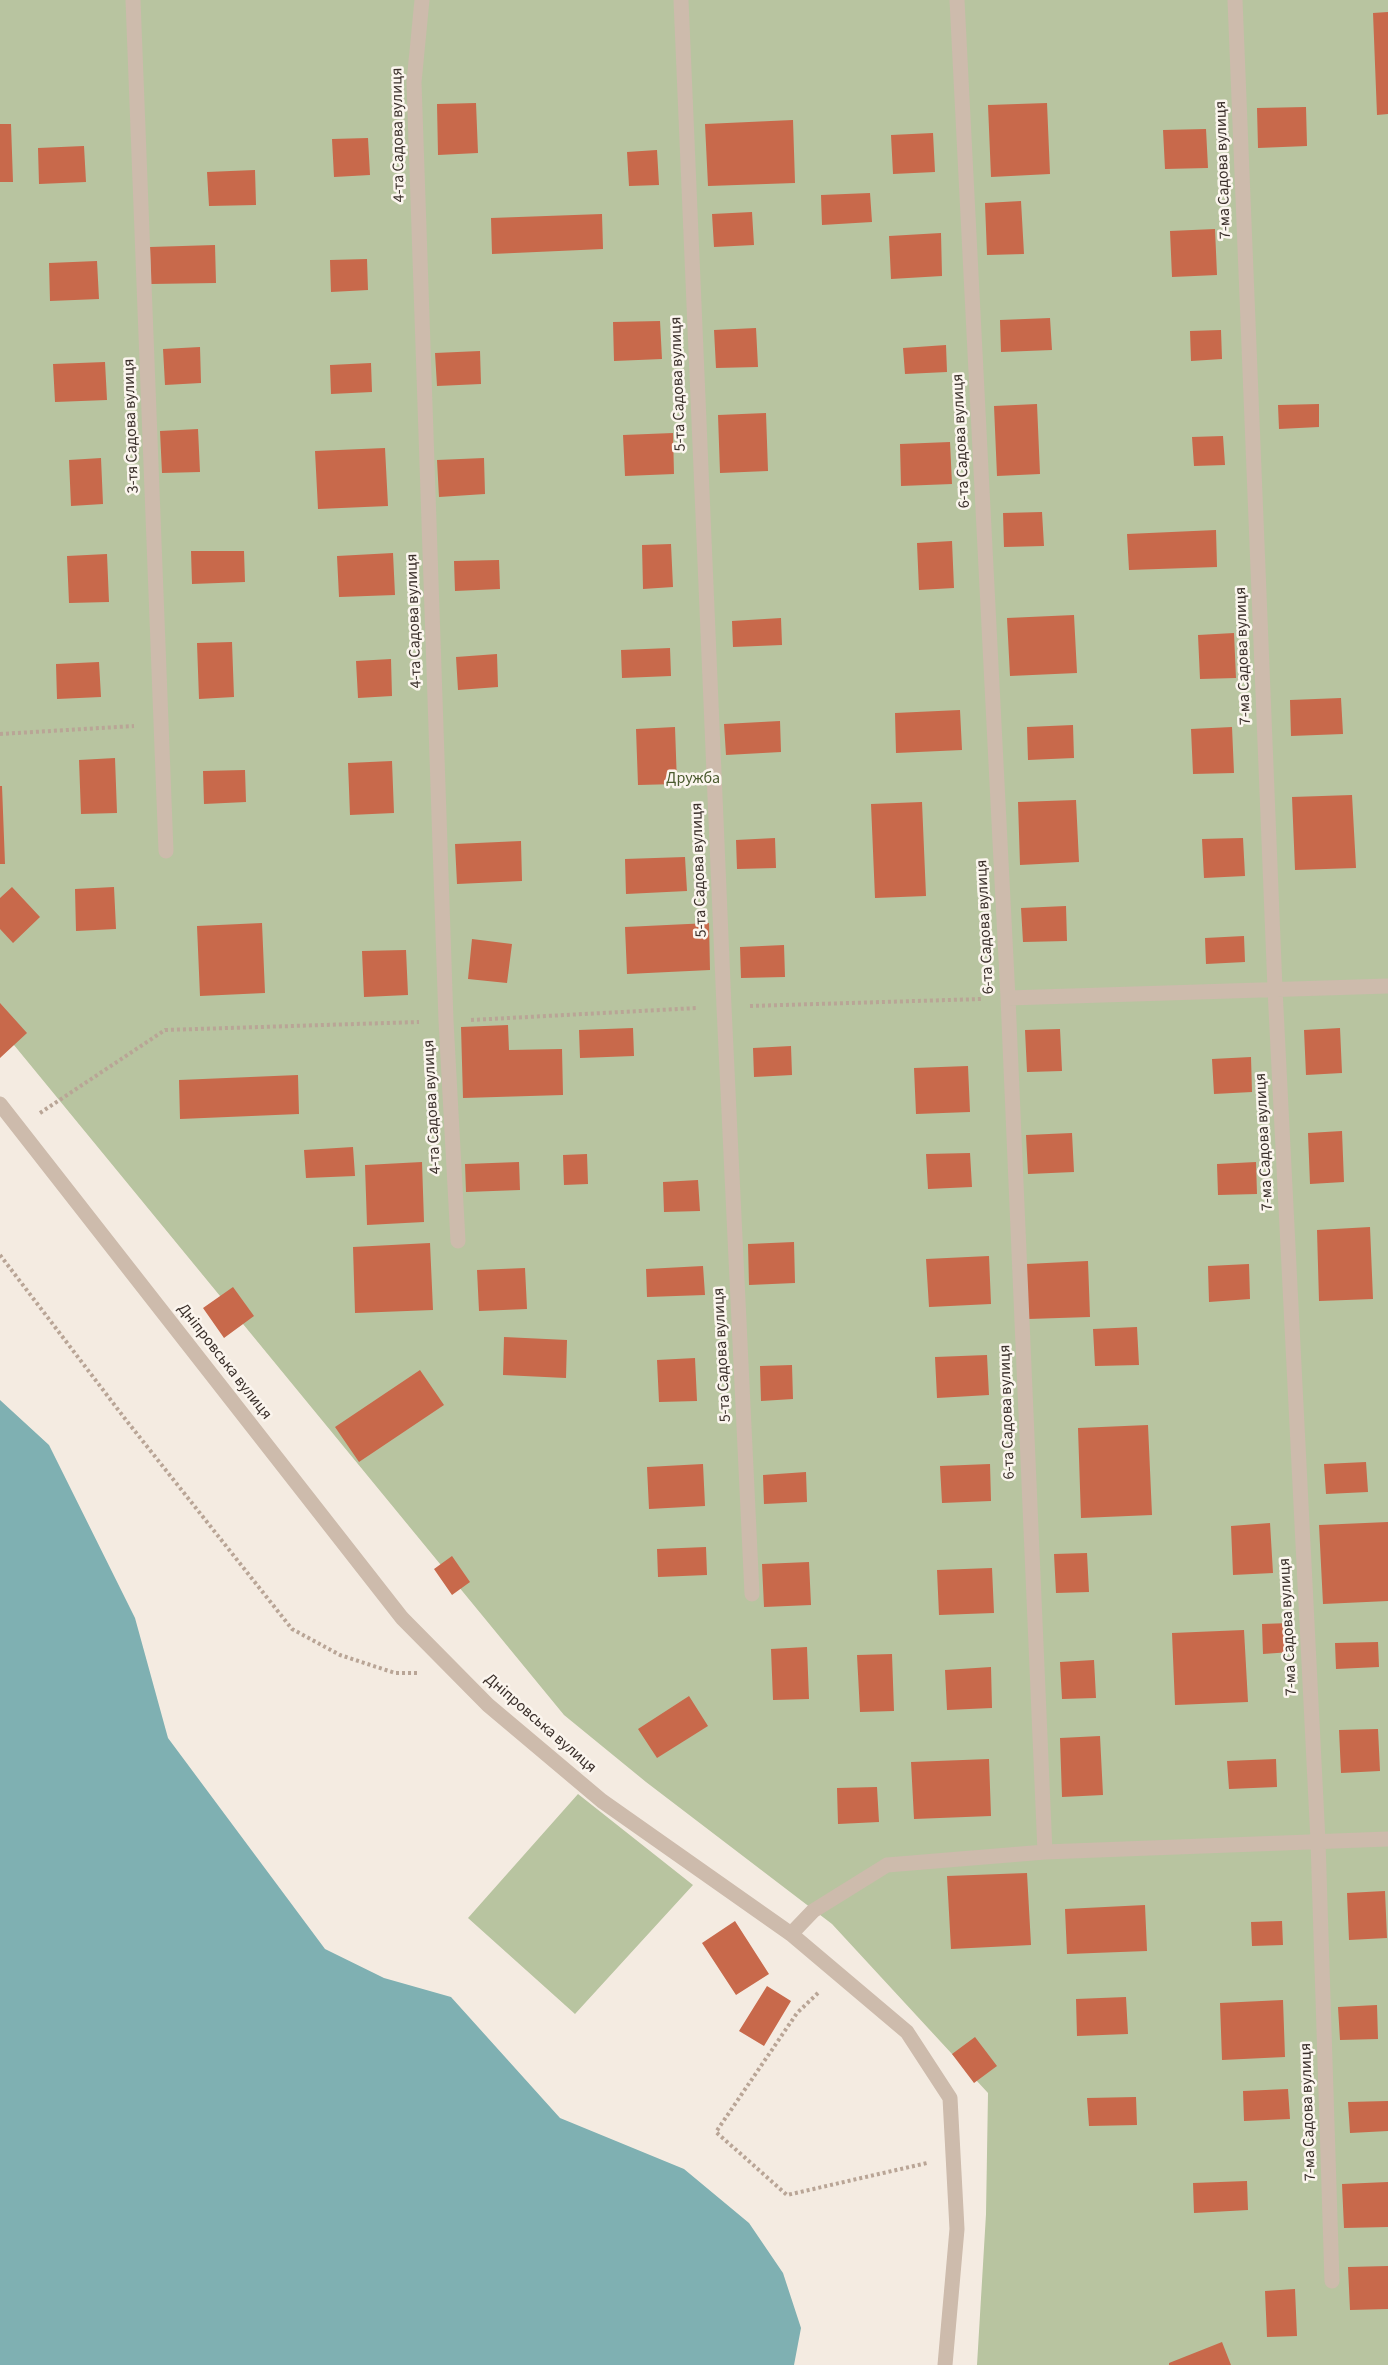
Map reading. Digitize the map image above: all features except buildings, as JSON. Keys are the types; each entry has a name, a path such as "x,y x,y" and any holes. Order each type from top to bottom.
{"street":[{"name":"3-тя Садова вулиця","path":"133,0 166,851"},
{"name":"4-та Садова вулиця","path":"422,0 414,82 447,1021 458,1241"},
{"name":"5-та Садова вулиця","path":"681,0 724,1007 752,1594"},
{"name":"6-та Садова вулиця","path":"957,0 1008,998 1044,1852"},
{"name":"7-ма Садова вулиця","path":"1235,0 1275,989 1318,1841 1332,2281"},
{"path":"1008,998 1388,986"},
{"name":"Дніпровська вулиця","path":"0,1104 402,1618 488,1705 602,1801 791,1934 907,2032 950,2098 957,2229 945,2365"},
{"path":"791,1934 813,1911 888,1865 1044,1852 1388,1839"}],"path":[{"path":"0,734 161,725"},
{"path":"18,1127 165,1030 1008,998"},
{"path":"0,1255 126,1420 292,1629 340,1655 395,1673 455,1672"},
{"path":"838,1973 797,2013 716,2132 787,2195 953,2157"}],"green space":[{"name":"Дружба","path":"0,0 1388,0 1388,2365 977,2365 986,2214 988,2093 832,1924 646,1782 564,1715 0,1028"},
{"path":"578,1794 693,1885 575,2014 468,1918"}],"water":[{"path":"0,1400 49,1445 135,1618 168,1738 325,1949 384,1978 451,1997 560,2118 684,2169 749,2223 783,2273 801,2328 794,2365 0,2365"}]}
